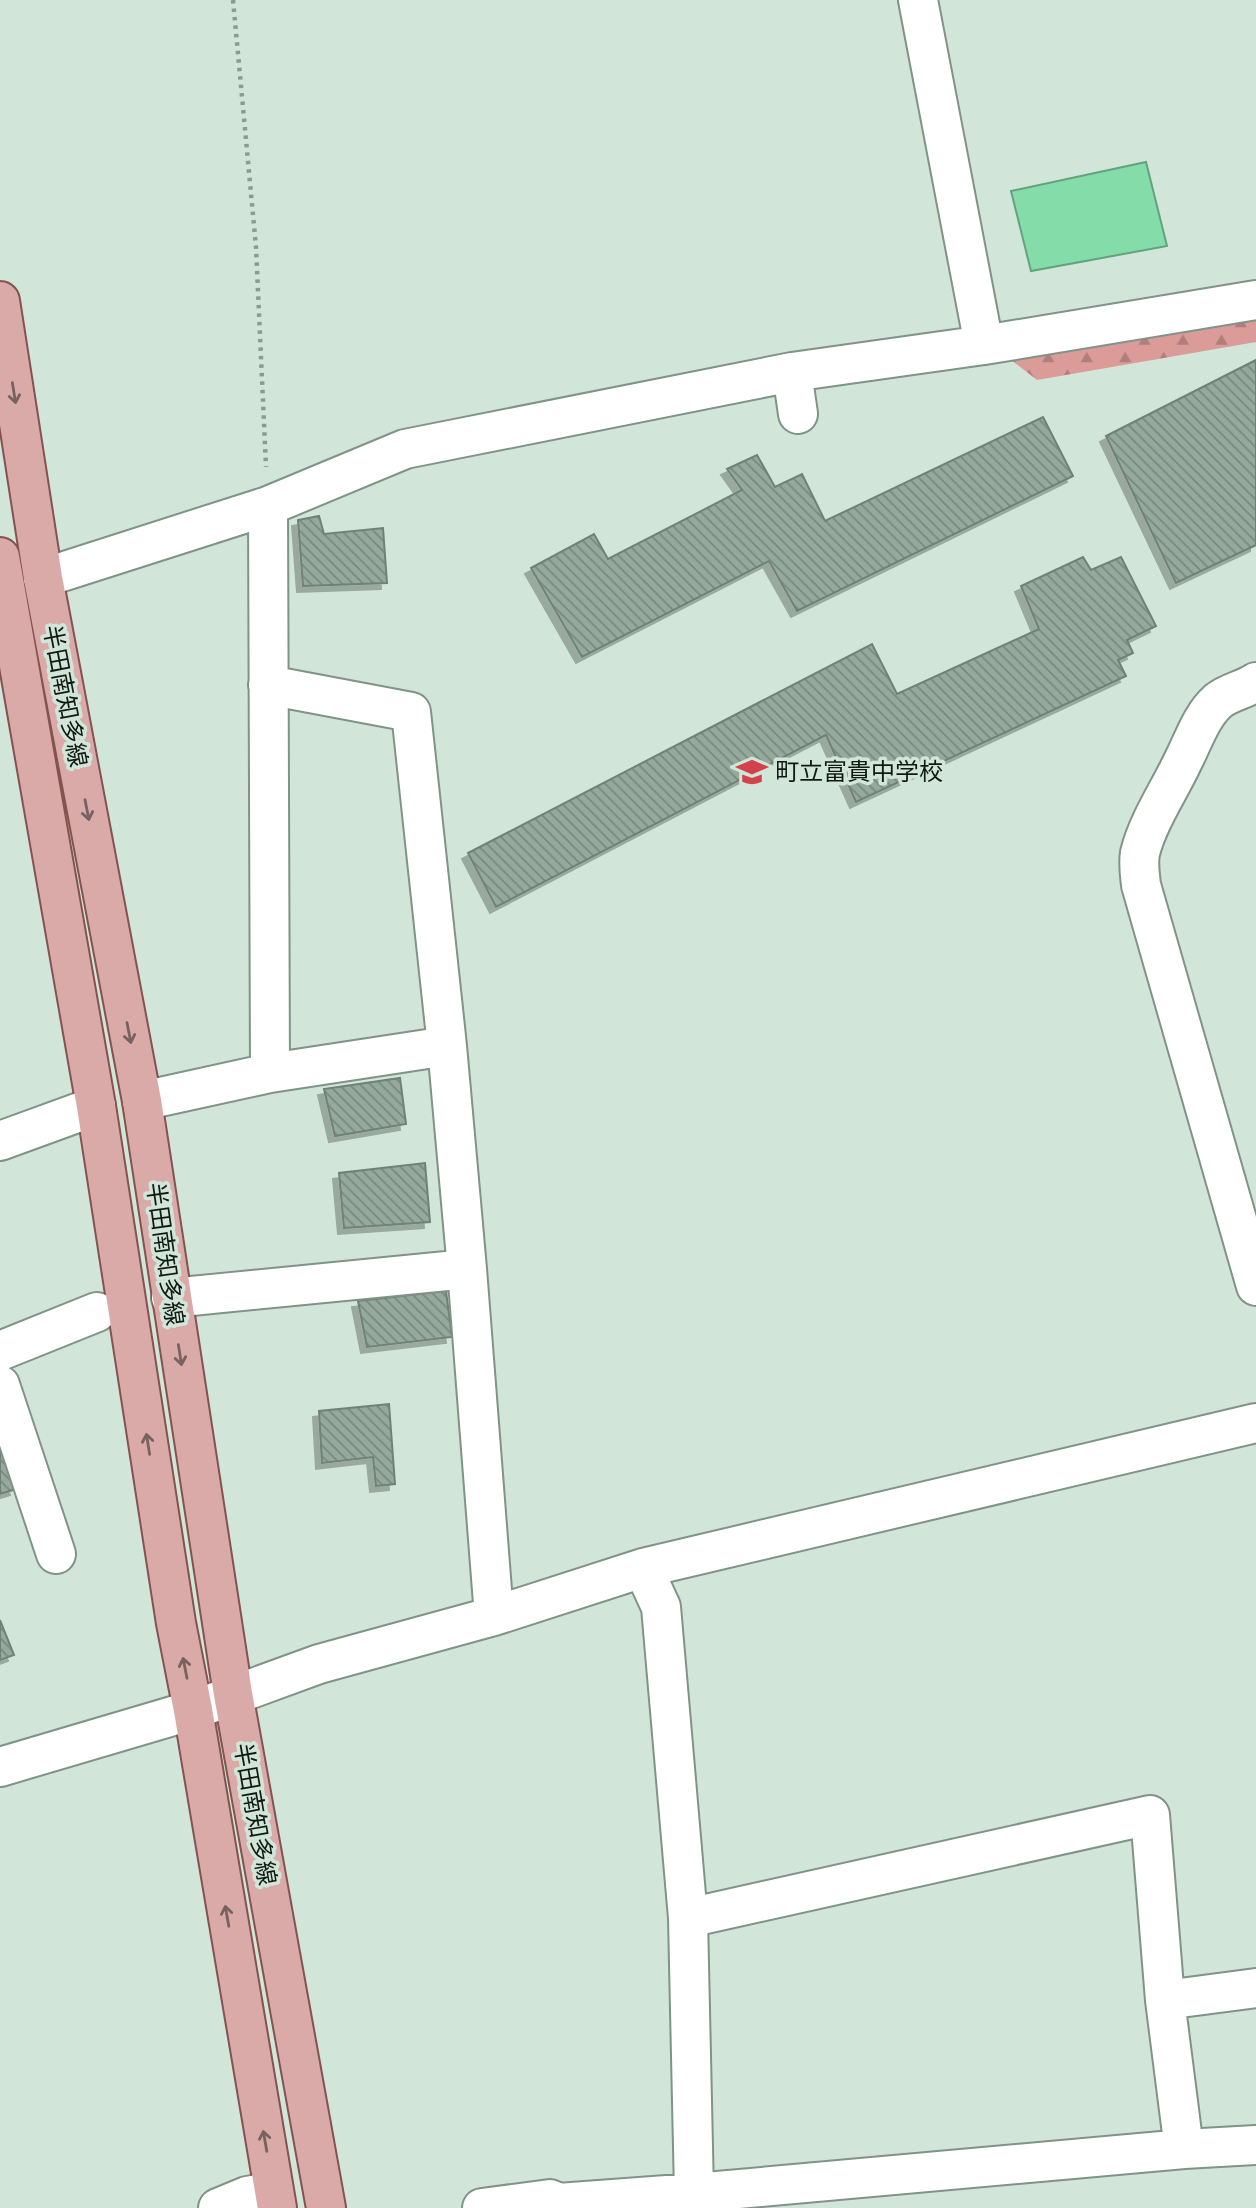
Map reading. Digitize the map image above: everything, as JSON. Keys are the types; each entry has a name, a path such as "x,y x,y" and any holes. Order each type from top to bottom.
{"main road":[{"name":"半田南知多線","path":"0,301 43,578 142,1101 233,1694 326,2208"},
{"name":"半田南知多線","path":"0,557 3,595 96,1106 176,1623 275,2199"}],"street":[{"path":"918,0 984,345"},
{"path":"43,578 268,506 405,449 792,372 984,345 1256,300"},
{"path":"792,372 798,414"},
{"path":"268,506 270,1073"},
{"path":"1256,682 1217,702 1200,727 1154,818 1140,852 1139,863 1141,886 1256,1286"},
{"path":"268,685 411,712 447,1046 494,1616"},
{"path":"142,1101 270,1073 447,1046"},
{"path":"0,1140 96,1106"},
{"path":"171,1297 467,1269"},
{"path":"0,1351 97,1312"},
{"path":"0,1385 56,1554"},
{"path":"0,1767 193,1710 319,1664 494,1616 643,1569 1256,1423"},
{"path":"643,1569 661,1607 688,1918 694,2193"},
{"path":"688,1918 1150,1815 1165,2000 1184,2149"},
{"path":"1165,2000 1256,1988"},
{"path":"482,2208 550,2199 559,2206 1184,2149 1256,2145"},
{"path":"219,2208 247,2196 275,2199"}],"path":[{"path":"233,0 256,247 268,506"}],"green space":[{"path":"1256,311 1256,342 1037,380 1006,356"}],"shaded area":[{"path":"1146,162 1167,246 1031,271 1011,191"}],"building":[{"path":"1256,360 1256,545 1176,583 1106,436"},
{"path":"1043,417 1073,476 797,611 769,561 582,657 531,568 594,534 608,559 742,490 727,469 757,455 775,487 802,474 825,521"},
{"path":"319,516 324,534 383,528 387,583 303,586 298,520"},
{"path":"1083,557 1091,570 1121,557 1156,626 1127,640 1133,653 1118,660 1126,676 856,802 826,735 496,907 468,853 872,644 897,694 1039,629 1021,586"},
{"path":"400,1078 406,1124 335,1136 324,1089"},
{"path":"425,1163 430,1222 344,1228 339,1173"},
{"path":"446,1291 452,1337 367,1347 358,1301"},
{"path":"389,1404 395,1484 376,1486 373,1457 322,1463 319,1411"},
{"path":"0,1446 16,1489 0,1494"},
{"path":"0,1620 14,1655 0,1660"}],"place":[{"name":"町立富貴中学校","path":"752,772"}]}
